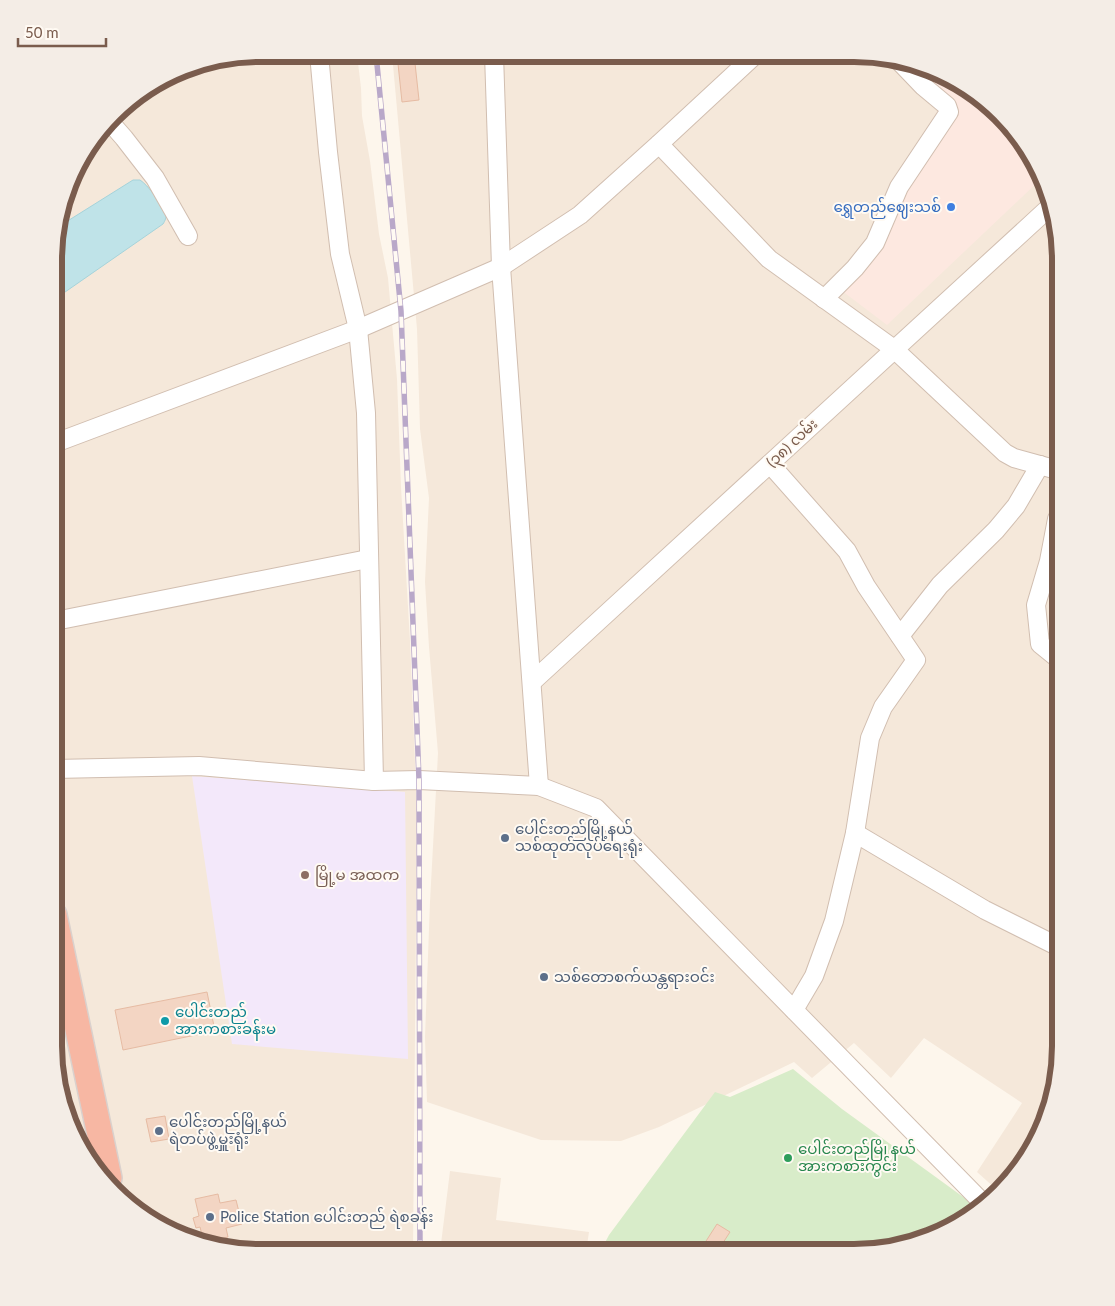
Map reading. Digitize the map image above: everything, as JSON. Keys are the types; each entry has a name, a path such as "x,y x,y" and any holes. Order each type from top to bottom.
{"highway":[{"path":"62,953 108,1171"}],"street":[{"path":"320,62 340,254 358,329 366,413 374,781"},
{"path":"494,62 501,267 539,786"},
{"path":"62,439 358,329 501,267 580,215 747,62"},
{"path":"824,299 855,268 875,243 899,187 948,112 946,106 907,69"},
{"path":"114,127 155,178 188,236"},
{"path":"659,144 769,260 894,349 1005,453 1014,458 1052,468"},
{"name":"(၃၈) လမ်း","path":"532,682 1046,210"},
{"path":"770,464 847,551 866,586 916,660 883,707 870,738 855,833 834,921 814,976 794,1010"},
{"path":"900,636 940,585 996,530 1016,506 1040,465"},
{"path":"1052,545 1036,605 1040,644 1052,654"},
{"path":"62,620 368,559"},
{"path":"62,769 199,766 374,781 419,780 539,786 596,808 979,1199"},
{"path":"855,833 985,910 1052,944"}],"shaded area":[{"path":"260,62 358,62 362,116 370,161 379,234 388,278 397,379 417,812 413,1244 260,1244 235,1242 197,1233 173,1223 150,1210 120,1186 96,1156 83,1133 73,1109 64,1071 62,1046 62,260 66,222 73,197 83,173 103,140 120,120 150,96 173,83 209,69"},
{"path":"393,62 854,62 880,64 918,73 954,89 995,120 1019,150 1032,173 1042,197 1049,222 1052,248 1052,1058 1046,1097 1032,1133 1012,1166 994,1187 977,1172 1022,1103 924,1038 891,1078 854,1043 812,1078 794,1062 659,1127 621,1141 541,1140 427,1102 425,1037 438,753 425,582 429,498 420,429 417,329"},
{"name":"ရွှေတည်ဈေးသစ်","path":"909,70 954,89 995,120 1019,150 1036,183 887,325 833,284 875,237 949,103"},
{"path":"192,776 405,792 408,1059 232,1044"},
{"path":"450,1171 501,1178 496,1220 589,1232 587,1244 441,1244"}],"green space":[{"name":"‌ပေါင်းတည်မြို့နယ် အားကစားကွင်း","path":"793,1069 842,1109 973,1204 954,1217 918,1233 880,1242 854,1244 604,1244 715,1092 730,1097"}],"water":[{"path":"133,180 143,182 166,214 163,224 62,294 62,260 66,222"}],"building":[{"path":"398,62 415,62 419,100 402,102"},
{"name":"ပေါင်းတည် အားကစားခန်းမ","path":"207,992 215,1031 123,1050 115,1010"},
{"path":"165,1116 169,1139 151,1142 146,1119"},
{"path":"218,1194 220,1203 236,1200 242,1224 226,1228 228,1237 219,1239 202,1235 200,1227 196,1228 193,1218 199,1216 195,1199"},
{"path":"717,1224 730,1232 722,1244 704,1244"}],"railway":[{"path":"377,62 401,311 419,780 420,1244"}],"place":[{"name":"ရွှေတည်ဈေးသစ်","path":"951,207"},
{"name":"ပေါင်းတည်မြို့နယ် သစ်ထုတ်လုပ်ရေးရုံး","path":"505,838"},
{"name":"မြို့မ အထက","path":"305,875"},
{"name":"သစ်တောစက်ယန္တရားဝင်း","path":"544,977"},
{"name":"ပေါင်းတည် အားကစားခန်းမ","path":"165,1021"},
{"name":"ပေါင်းတည်မြို့နယ် ရဲတပ်ဖွဲ့မှူးရုံး","path":"159,1131"},
{"name":"‌ပေါင်းတည်မြို့နယ် အားကစားကွင်း","path":"788,1158"},
{"name":"Police Station ပေါင်းတည် ရဲစခန်း","path":"210,1217"}]}
